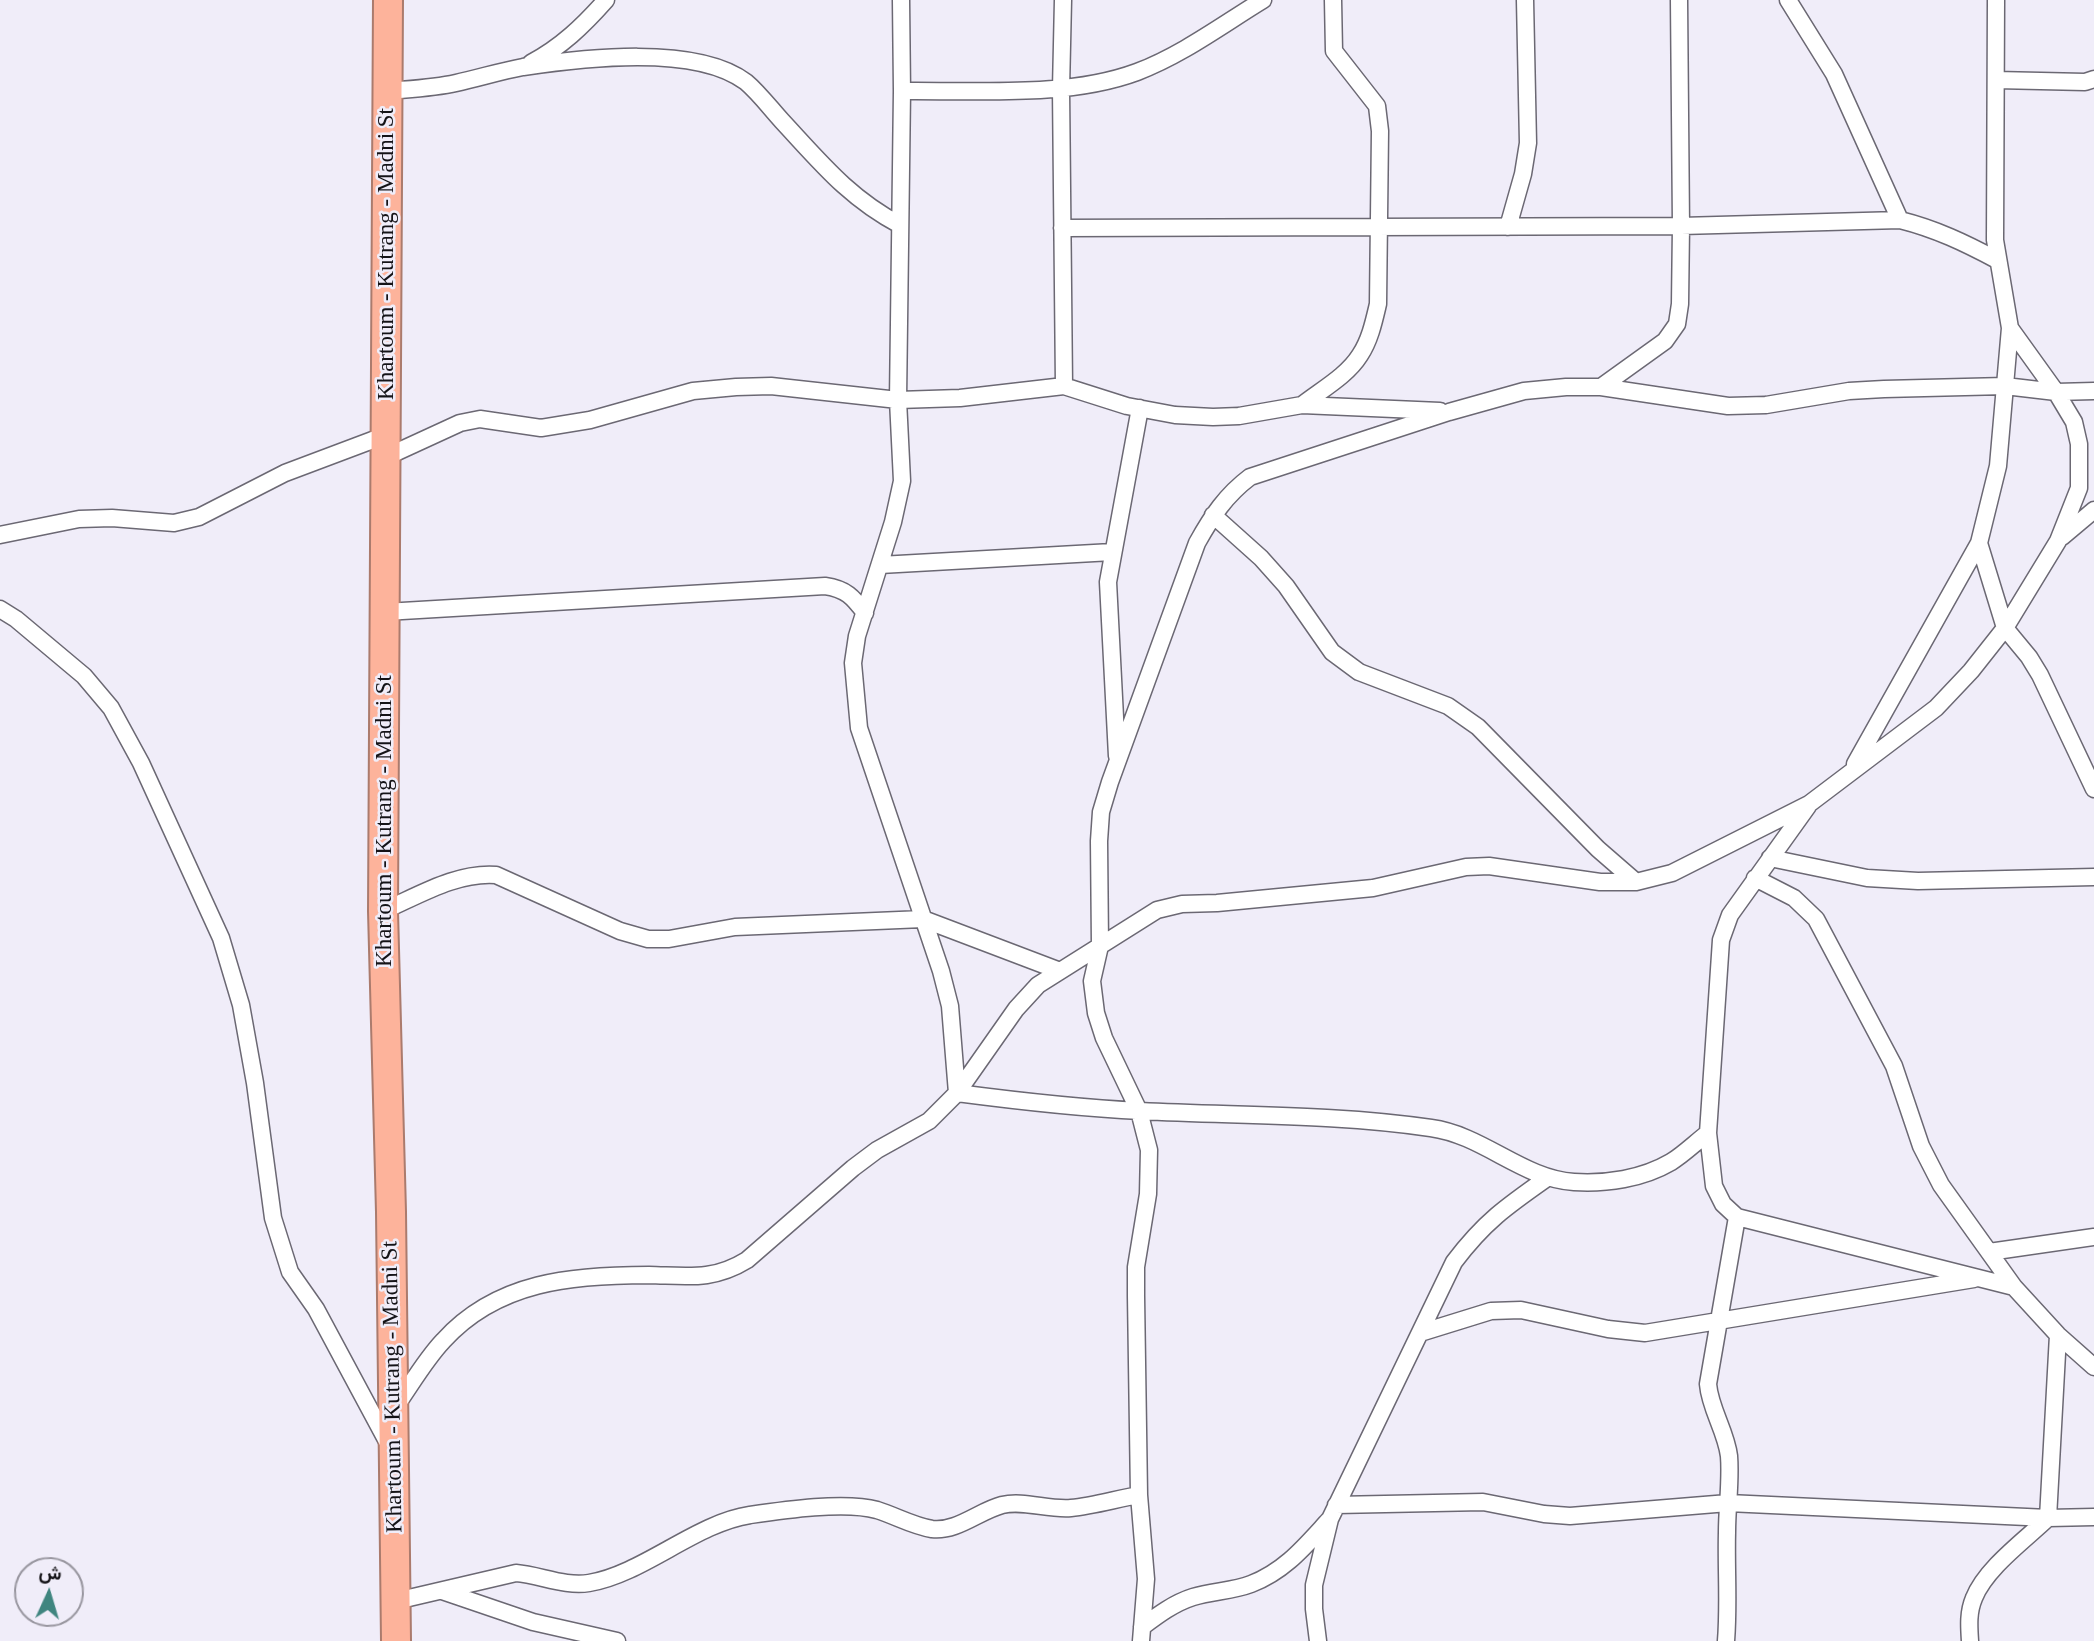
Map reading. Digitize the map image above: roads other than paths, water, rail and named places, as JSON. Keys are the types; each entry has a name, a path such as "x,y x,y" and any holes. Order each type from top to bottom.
{"highway":[{"name":"Khartoum - Kutrang - Madni St","path":"388,0 383,911 391,1212 396,1641"}],"street":[{"path":"522,67 554,51 582,27 606,0"},
{"path":"901,0 898,400 902,481 893,522 857,636 853,663 859,728 941,971 950,1006 957,1093"},
{"path":"1063,0 1061,89 1064,386"},
{"path":"902,91 1061,89 1103,82 1137,72 1182,51 1263,0"},
{"path":"1302,405 1348,369 1360,355 1371,331 1378,304 1380,131 1377,106 1334,51 1333,0"},
{"path":"1508,227 1523,174 1528,143 1525,0"},
{"path":"1601,387 1665,341 1677,324 1680,304 1681,226 1679,0"},
{"path":"1788,0 1834,74 1900,220"},
{"path":"1852,769 1979,543 1998,466 2010,328 1995,240 1996,0"},
{"path":"388,91 454,84 522,67 607,58 682,60 725,70 747,83 845,189 876,213 900,225"},
{"path":"1996,80 2085,82 2094,79"},
{"path":"1062,228 1681,226 1900,220 1954,236 1997,260"},
{"path":"392,1411 443,1340 487,1303 554,1281 600,1275 709,1276 730,1271 747,1260 877,1150 929,1121 957,1093 1016,1009 1038,985 1157,910 1182,904 1373,888 1466,867 1489,866 1600,883 1636,881 1672,873 1809,804 1936,708 1971,671 2005,628 2058,541 2079,488 2081,464 2074,422 2010,328"},
{"path":"0,535 79,519 112,518 174,523 198,517 285,473 460,423 481,419 541,428 590,420 693,391 771,386 898,400 960,398 1064,386 1140,408 1175,415 1213,418 1302,405 1450,412"},
{"path":"1142,1634 1146,1579 1139,1495 1136,1267 1148,1194 1149,1150 1139,1111 1104,1038 1096,1013 1093,981 1100,946 1098,841 1101,811 1117,762 1198,543 1213,514 1230,492 1250,477 1450,412 1524,391 1601,387 1728,406 1766,405 1849,391 2005,386 2056,392 2094,391"},
{"path":"1117,762 1108,582 1140,408"},
{"path":"2058,541 2072,526 2094,510"},
{"path":"1213,514 1261,558 1286,586 1332,652 1359,673 1448,706 1478,727 1598,849 1636,881"},
{"path":"1979,543 2005,628 2040,675 2094,789"},
{"path":"880,565 1112,552"},
{"path":"385,612 825,586 841,588 851,595 865,613"},
{"path":"0,610 16,619 84,676 111,708 141,763 222,939 241,1005 251,1057 273,1217 290,1272 316,1310 394,1454"},
{"path":"1809,804 1730,915 1721,940 1708,1133 1714,1186 1724,1204 1737,1217 2014,1287"},
{"path":"1770,858 1867,878 1918,881 2094,877"},
{"path":"383,911 458,879 479,874 496,875 620,931 648,939 669,939 735,927 923,919 1060,971"},
{"path":"1755,878 1794,898 1816,919 1894,1066 1921,1146 1941,1185 2014,1287 2058,1335 2094,1367"},
{"path":"957,1093 1049,1105 1320,1119 1433,1128 1465,1136 1548,1178 1573,1182 1637,1177 1670,1162 1708,1133"},
{"path":"1318,1641 1314,1585 1333,1512 1454,1262 1475,1234 1497,1213 1548,1178"},
{"path":"1726,1641 1729,1603 1729,1458 1727,1443 1709,1397 1708,1384 1737,1217"},
{"path":"1989,1252 2094,1237"},
{"path":"1420,1333 1491,1311 1521,1310 1608,1329 1645,1333 1980,1278"},
{"path":"1970,1641 1969,1618 1974,1599 1984,1579 2048,1518 2058,1335"},
{"path":"396,1601 516,1573 531,1574 553,1581 589,1583 613,1576 720,1524 747,1516 851,1506 877,1510 933,1529 948,1528 1002,1505 1069,1508 1139,1495"},
{"path":"1142,1634 1169,1608 1192,1597 1249,1585 1274,1573 1292,1560 1333,1512 1483,1502 1544,1514 1570,1516 1728,1503 2048,1518 2094,1517"},
{"path":"442,1591 533,1622 617,1641"}]}
